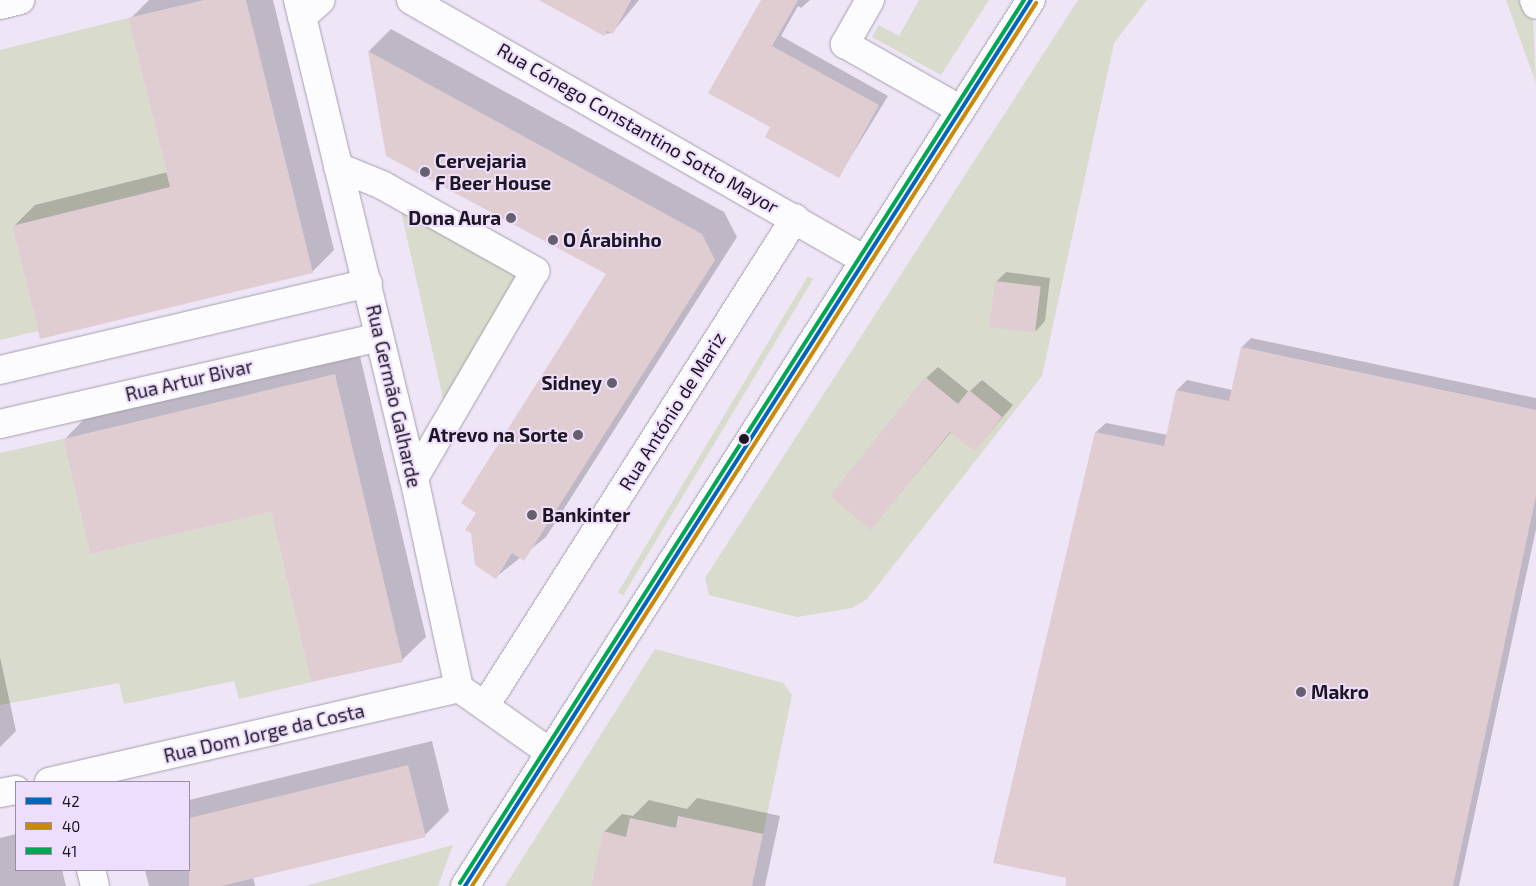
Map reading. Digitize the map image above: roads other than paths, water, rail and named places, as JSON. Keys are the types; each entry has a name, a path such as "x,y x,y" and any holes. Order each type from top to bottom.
{"street":[{"path":"0,5 19,0"},
{"name":"Rua Cónego Constantino Sotto Mayor","path":"411,0 795,218 863,259"},
{"path":"870,0 845,44 961,110"},
{"path":"465,886 548,751 1031,0"},
{"path":"1534,0 1536,6"},
{"name":"Rua Germão Galharde","path":"307,6 338,167 368,283 379,337 414,478 459,688"},
{"path":"338,167 382,185 535,271 414,478"},
{"name":"Rua António de Mariz","path":"485,706 795,218"},
{"path":"0,370 368,283"},
{"name":"Rua Artur Bivar","path":"0,424 379,337"},
{"path":"459,688 548,751"},
{"name":"Rua Dom Jorge da Costa","path":"62,781 459,688"},
{"path":"0,794 15,790"},
{"path":"91,871 95,886"}],"place":[{"name":"Cervejaria F Beer House","path":"425,172"},
{"name":"Dona Aura","path":"511,218"},
{"name":"O Árabinho","path":"553,240"},
{"name":"Sidney","path":"612,383"},
{"name":"Atrevo na Sorte","path":"578,435"},
{"name":"Bankinter","path":"532,515"},
{"name":"Makro","path":"1301,692"}]}
